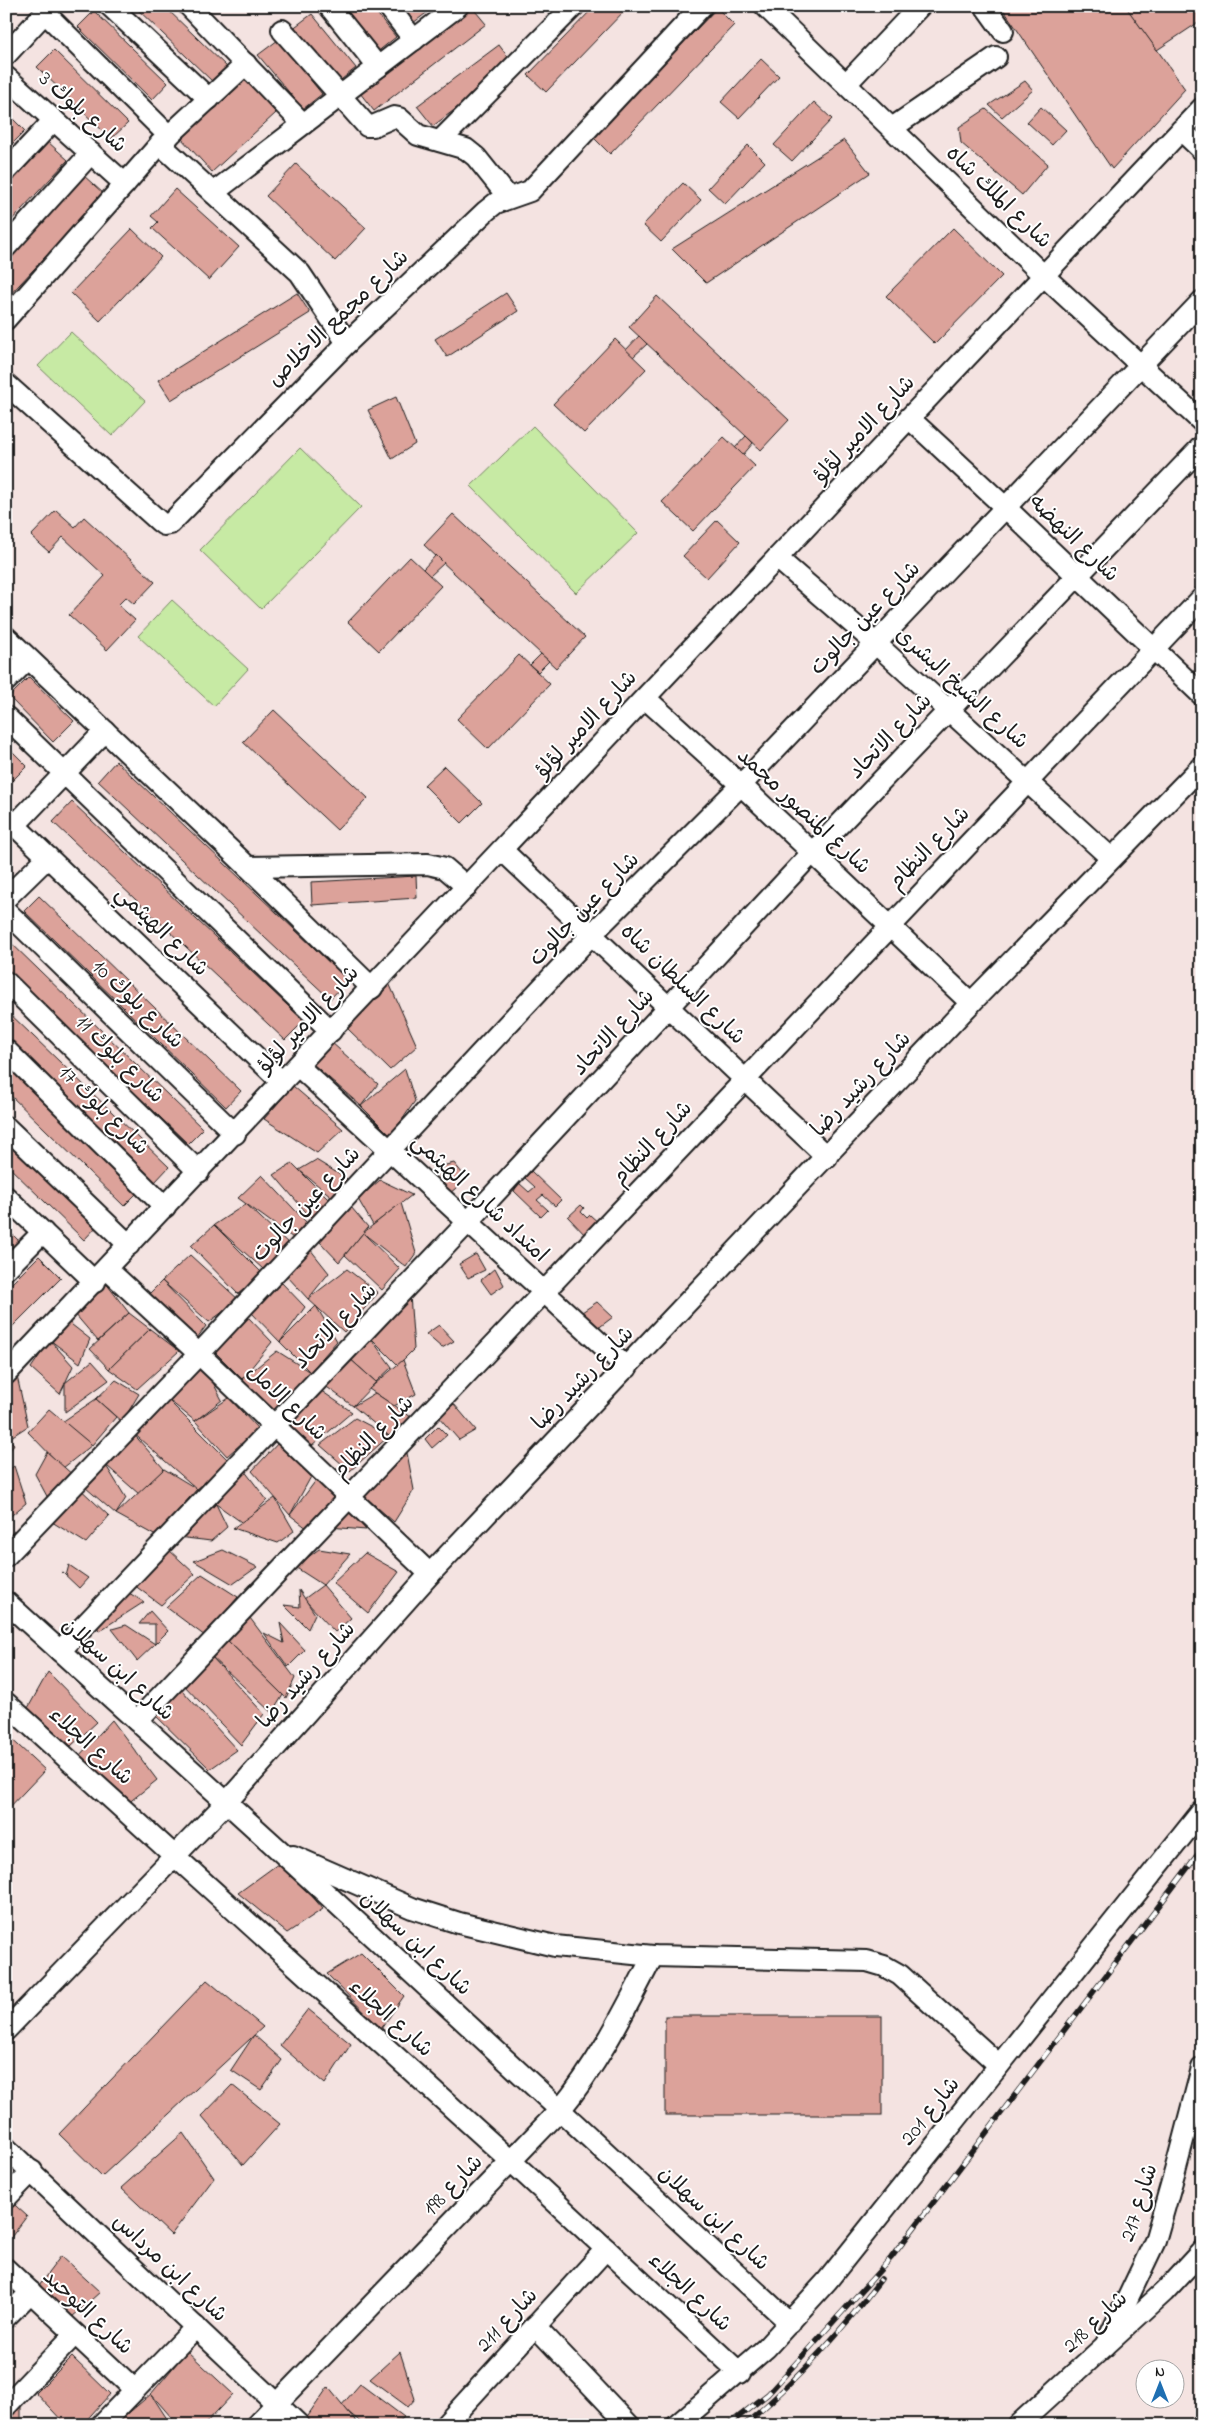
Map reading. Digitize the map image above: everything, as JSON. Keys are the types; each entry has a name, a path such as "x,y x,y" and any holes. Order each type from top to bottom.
{"street":[{"path":"110,6 209,99"},
{"path":"189,6 303,124"},
{"path":"329,6 378,67"},
{"path":"388,6 414,40"},
{"path":"440,141 574,6"},
{"name":"شارع مجمع الاخلاص","path":"6,384 164,525 170,524 347,343 486,211 508,197 530,191 702,6"},
{"name":"شارع الملك شاه","path":"764,6 1044,276 1202,422"},
{"path":"846,84 920,6"},
{"path":"985,6 1003,31"},
{"path":"213,193 414,40 452,8"},
{"path":"6,55 48,10 213,193 300,273 347,343"},
{"path":"282,30 367,126 373,126 394,117 399,118 418,135 456,145 476,156 508,197"},
{"path":"892,128 996,57"},
{"path":"6,319 165,140 246,64"},
{"name":"شارع بلوك 3","path":"6,77 125,184"},
{"name":"شارع الامير لؤلؤ","path":"6,1374 101,1276 1202,108"},
{"path":"6,171 54,120"},
{"path":"1181,130 1202,150"},
{"path":"6,247 91,153"},
{"name":"شارع عين جالوت","path":"6,1556 200,1354 593,933 741,785 1202,301"},
{"name":"شارع النهضه","path":"909,418 1202,695"},
{"name":"شارع الاتحاد","path":"60,1651 469,1222 812,853 1202,446"},
{"name":"شارع الشيخ البشرى","path":"777,558 875,643 1111,858"},
{"name":"شارع النظام","path":"137,1721 1202,598"},
{"path":"6,637 248,867 372,988"},
{"path":"6,680 28,658"},
{"name":"شارع المنصور محمد","path":"645,698 741,785 971,1003"},
{"path":"6,717 332,1031"},
{"path":"10,821 65,773 105,731"},
{"name":"شارع رشيد رضا","path":"6,2030 226,1802 430,1574 971,1003 1202,766"},
{"name":"شارع الهيثمي","path":"10,821 282,1082"},
{"name":"شارع السلطان شاه","path":"502,850 593,933 827,1157"},
{"path":"6,898 48,856"},
{"path":"248,867 428,864 445,868 467,887"},
{"name":"شارع بلوك 10","path":"6,911 235,1134"},
{"name":"شارع بلوك 11","path":"6,982 199,1172"},
{"name":"شارع بلوك 17","path":"6,1050 166,1207"},
{"name":"امتداد شارع الهيثمي","path":"298,1066 392,1150 627,1368"},
{"path":"6,1128 129,1245"},
{"name":"شارع الامل","path":"6,1197 43,1232 200,1354 430,1574"},
{"path":"6,1269 43,1232"},
{"name":"شارع ابن سهلان","path":"6,1602 278,1849 790,2323"},
{"name":"شارع الجلاء","path":"6,1703 511,2161 740,2373"},
{"name":"شارع 201","path":"677,2425 740,2373 790,2323 827,2281 1202,1811"},
{"path":"278,1849 366,1890 412,1908 459,1923 555,1946 653,1956 867,1961 884,1966 900,1975 999,2065"},
{"name":"شارع 198","path":"256,2425 560,2110 581,2084 612,2036 653,1956"},
{"name":"شارع 217","path":"1105,2346 1154,2241 1176,2171 1202,2068"},
{"name":"شارع ابن مرداس","path":"6,2148 299,2425"},
{"path":"6,2198 32,2171"},
{"name":"شارع 211","path":"445,2425 606,2249"},
{"name":"شارع 218","path":"1018,2425 1164,2292 1201,2254"},
{"name":"شارع التوحيد","path":"6,2269 135,2390"},
{"path":"6,2317 31,2292"},
{"path":"535,2326 630,2425"},
{"path":"101,2425 196,2327"},
{"path":"6,2406 75,2334"}],"green space":[{"path":"71,332 145,401 112,436 38,366"},
{"path":"533,426 638,533 576,593 471,486"},
{"path":"300,448 361,507 261,609 200,550"},
{"path":"172,600 248,669 214,706 138,636"}],"building":[{"path":"134,6 164,6 229,69 215,84"},
{"path":"338,6 371,6 396,37 376,53"},
{"path":"399,6 431,6 433,8 413,23"},
{"path":"471,6 486,24 374,111 360,93"},
{"path":"595,6 629,6 546,92 528,75"},
{"path":"1001,6 1126,6 1185,89 1112,169"},
{"path":"1202,6 1202,20 1157,50 1126,7"},
{"path":"717,8 734,25 610,154 593,137"},
{"path":"94,11 168,83 152,100 78,27"},
{"path":"312,14 356,68 337,83 292,29"},
{"path":"278,40 322,94 303,109 258,55"},
{"path":"499,45 514,65 433,126 417,106"},
{"path":"54,50 128,123 111,139 37,67"},
{"path":"761,59 779,76 739,118 721,102"},
{"path":"245,79 276,113 212,172 181,138"},
{"path":"1025,81 1033,90 1002,117 989,105"},
{"path":"814,102 832,119 792,161 774,145"},
{"path":"1041,107 1066,130 1052,145 1027,122"},
{"path":"986,109 1048,164 1022,195 961,143 959,127"},
{"path":"6,112 25,131 6,150"},
{"path":"844,140 870,173 706,283 672,249"},
{"path":"47,141 68,160 6,226 6,185"},
{"path":"748,145 765,162 725,204 708,188"},
{"path":"296,164 366,228 335,261 266,196"},
{"path":"83,175 104,194 6,299 6,258"},
{"path":"683,183 701,200 661,242 643,225"},
{"path":"175,189 239,247 209,280 152,228 158,222 151,216"},
{"path":"953,228 1002,276 935,344 886,296"},
{"path":"132,229 161,257 100,321 71,293"},
{"path":"297,293 310,313 171,400 158,380"},
{"path":"506,293 518,311 447,357 435,339"},
{"path":"657,296 789,420 761,450 629,327"},
{"path":"639,336 647,344 633,357 626,350"},
{"path":"615,339 646,369 584,433 553,404"},
{"path":"396,397 415,444 392,459 368,410"},
{"path":"746,436 753,443 743,455 735,448"},
{"path":"724,437 755,466 693,531 662,502"},
{"path":"56,510 75,527 84,517 155,582 134,604 126,597 118,605 135,620 107,650 69,615 105,576 63,537 49,552 31,536"},
{"path":"453,514 585,637 556,668 424,545"},
{"path":"717,520 740,542 707,578 683,556"},
{"path":"436,555 444,563 430,576 423,569"},
{"path":"410,557 441,586 379,651 348,622"},
{"path":"541,654 549,661 538,672 530,665"},
{"path":"519,655 550,684 488,749 457,719"},
{"path":"29,677 74,721 53,742 9,697"},
{"path":"274,710 368,798 337,830 243,742"},
{"path":"6,745 27,766 7,786 6,786"},
{"path":"116,761 348,980 330,999 98,781"},
{"path":"444,766 482,803 462,823 424,785"},
{"path":"72,802 304,1021 285,1040 53,822"},
{"path":"416,876 417,898 312,905 311,882"},
{"path":"39,896 241,1091 226,1107 24,911"},
{"path":"6,938 203,1129 188,1144 6,969"},
{"path":"385,974 417,1046 390,1070 347,1028"},
{"path":"6,1010 169,1167 154,1183 6,1040"},
{"path":"331,1042 378,1084 361,1106 313,1064"},
{"path":"6,1061 140,1190 124,1206 6,1091"},
{"path":"405,1069 415,1101 391,1136 361,1106"},
{"path":"293,1086 343,1129 317,1153 264,1119"},
{"path":"6,1134 99,1224 84,1240 6,1164"},
{"path":"316,1160 347,1179 331,1196 299,1170"},
{"path":"292,1163 329,1200 312,1219 274,1175"},
{"path":"454,1163 467,1179 450,1193 434,1168"},
{"path":"531,1171 561,1200 555,1206 543,1195 537,1200 548,1210 541,1217 514,1191 519,1183 529,1192 535,1187 525,1178"},
{"path":"262,1175 308,1224 296,1240 238,1198"},
{"path":"380,1180 412,1195 373,1225 358,1199"},
{"path":"401,1203 416,1253 406,1267 363,1233"},
{"path":"246,1204 289,1244 263,1269 214,1225"},
{"path":"581,1205 584,1208 581,1212 587,1218 590,1215 600,1224 587,1237 568,1217"},
{"path":"351,1207 368,1227 339,1262 319,1241"},
{"path":"214,1225 263,1274 238,1294 191,1246"},
{"path":"6,1228 20,1242 6,1256"},
{"path":"363,1233 400,1269 382,1290 345,1255"},
{"path":"310,1249 329,1273 308,1299 287,1276"},
{"path":"476,1254 485,1270 468,1278 459,1264"},
{"path":"190,1255 239,1300 209,1322 162,1281"},
{"path":"39,1256 61,1278 6,1333 6,1289"},
{"path":"495,1268 504,1285 491,1294 481,1280"},
{"path":"347,1269 378,1293 344,1332 308,1299"},
{"path":"162,1281 206,1326 194,1342 148,1295"},
{"path":"105,1282 129,1313 98,1341 75,1314"},
{"path":"282,1283 305,1307 280,1342 249,1310"},
{"path":"410,1295 414,1349 398,1365 369,1336"},
{"path":"597,1302 613,1317 597,1329 582,1312"},
{"path":"316,1306 337,1341 310,1372 280,1342"},
{"path":"129,1313 150,1329 109,1369 90,1349"},
{"path":"248,1317 272,1342 242,1379 212,1349"},
{"path":"67,1321 90,1339 80,1363 50,1340"},
{"path":"439,1325 454,1341 442,1348 426,1334"},
{"path":"150,1329 179,1351 137,1389 109,1369"},
{"path":"369,1336 392,1367 376,1382 349,1358"},
{"path":"50,1340 73,1366 60,1394 31,1368"},
{"path":"277,1351 310,1372 274,1412 242,1379"},
{"path":"349,1358 376,1382 353,1406 324,1385"},
{"path":"403,1360 416,1394 394,1406 369,1389"},
{"path":"92,1361 109,1380 65,1412 65,1383"},
{"path":"204,1365 222,1400 195,1421 161,1394"},
{"path":"17,1376 28,1426 11,1437 6,1432 6,1388"},
{"path":"116,1380 139,1394 122,1422 96,1399"},
{"path":"320,1390 352,1412 312,1446 285,1425"},
{"path":"375,1393 411,1417 389,1436 353,1406"},
{"path":"166,1398 230,1462 197,1489 132,1432"},
{"path":"229,1398 258,1429 227,1456 195,1421"},
{"path":"96,1399 116,1417 92,1445 62,1422"},
{"path":"454,1404 476,1430 459,1440 438,1416"},
{"path":"49,1409 92,1445 63,1468 28,1432"},
{"path":"355,1418 389,1436 350,1471 320,1445"},
{"path":"438,1426 447,1435 432,1448 425,1439"},
{"path":"132,1432 164,1469 139,1494 99,1459"},
{"path":"6,1437 14,1444 6,1457"},
{"path":"280,1441 313,1473 290,1515 252,1471"},
{"path":"47,1452 74,1476 49,1500 35,1474"},
{"path":"407,1453 414,1490 394,1522 361,1493"},
{"path":"105,1464 126,1498 116,1514 78,1481"},
{"path":"14,1466 26,1503 6,1520 6,1472"},
{"path":"164,1469 197,1489 156,1536 116,1514"},
{"path":"244,1470 267,1500 244,1524 216,1504"},
{"path":"317,1479 335,1496 308,1529 290,1515"},
{"path":"75,1484 109,1516 86,1543 52,1522"},
{"path":"275,1498 294,1531 278,1543 233,1528"},
{"path":"216,1504 227,1527 211,1541 169,1536"},
{"path":"350,1512 366,1530 329,1527"},
{"path":"168,1549 195,1574 161,1605 134,1585"},
{"path":"319,1549 350,1554 323,1585 295,1567"},
{"path":"223,1550 257,1567 233,1584 194,1561"},
{"path":"365,1553 399,1572 368,1613 333,1583"},
{"path":"69,1565 88,1578 79,1588 66,1576"},
{"path":"202,1574 238,1597 205,1636 166,1607"},
{"path":"323,1585 351,1618 335,1632 304,1599"},
{"path":"299,1590 315,1614 308,1629 284,1605 300,1607"},
{"path":"129,1593 144,1602 99,1631 96,1623"},
{"path":"150,1611 168,1631 155,1644 155,1624 139,1624"},
{"path":"250,1618 295,1678 286,1698 224,1637"},
{"path":"280,1623 305,1650 288,1667 264,1633 284,1643"},
{"path":"126,1625 155,1644 137,1661 112,1629"},
{"path":"224,1637 283,1695 272,1713 211,1656"},
{"path":"211,1656 264,1714 241,1745 182,1683"},
{"path":"48,1672 97,1722 71,1746 28,1708"},
{"path":"180,1688 237,1750 210,1769 149,1709"},
{"path":"112,1720 157,1780 122,1808 78,1757"},
{"path":"6,1734 45,1770 6,1811"},
{"path":"282,1861 323,1909 287,1933 238,1893"},
{"path":"361,1953 404,1996 381,2029 327,1974"},
{"path":"207,1980 263,2027 102,2176 59,2134"},
{"path":"308,2009 351,2044 325,2084 280,2045"},
{"path":"665,2016 882,2016 882,2115 665,2115"},
{"path":"254,2035 282,2060 261,2090 231,2070"},
{"path":"232,2085 280,2124 243,2165 202,2116"},
{"path":"183,2133 214,2178 171,2235 121,2188"},
{"path":"6,2197 27,2216 6,2244"},
{"path":"61,2256 100,2292 71,2318 39,2285"},
{"path":"187,2351 233,2394 204,2425 178,2425 151,2394"},
{"path":"400,2352 415,2399 408,2407 370,2379"},
{"path":"72,2357 110,2394 82,2425 66,2425 36,2393"},
{"path":"21,2382 21,2421 18,2425 6,2425 6,2389"},
{"path":"360,2384 404,2417 395,2425 364,2425 341,2406"},
{"path":"328,2387 359,2425 312,2425 306,2419"},
{"path":"151,2394 171,2425 121,2425 118,2422"}],"railway":[{"path":"728,2425 768,2394 891,2258 1202,1849"},
{"path":"744,2425 782,2392 817,2356 850,2319 881,2279"}]}
